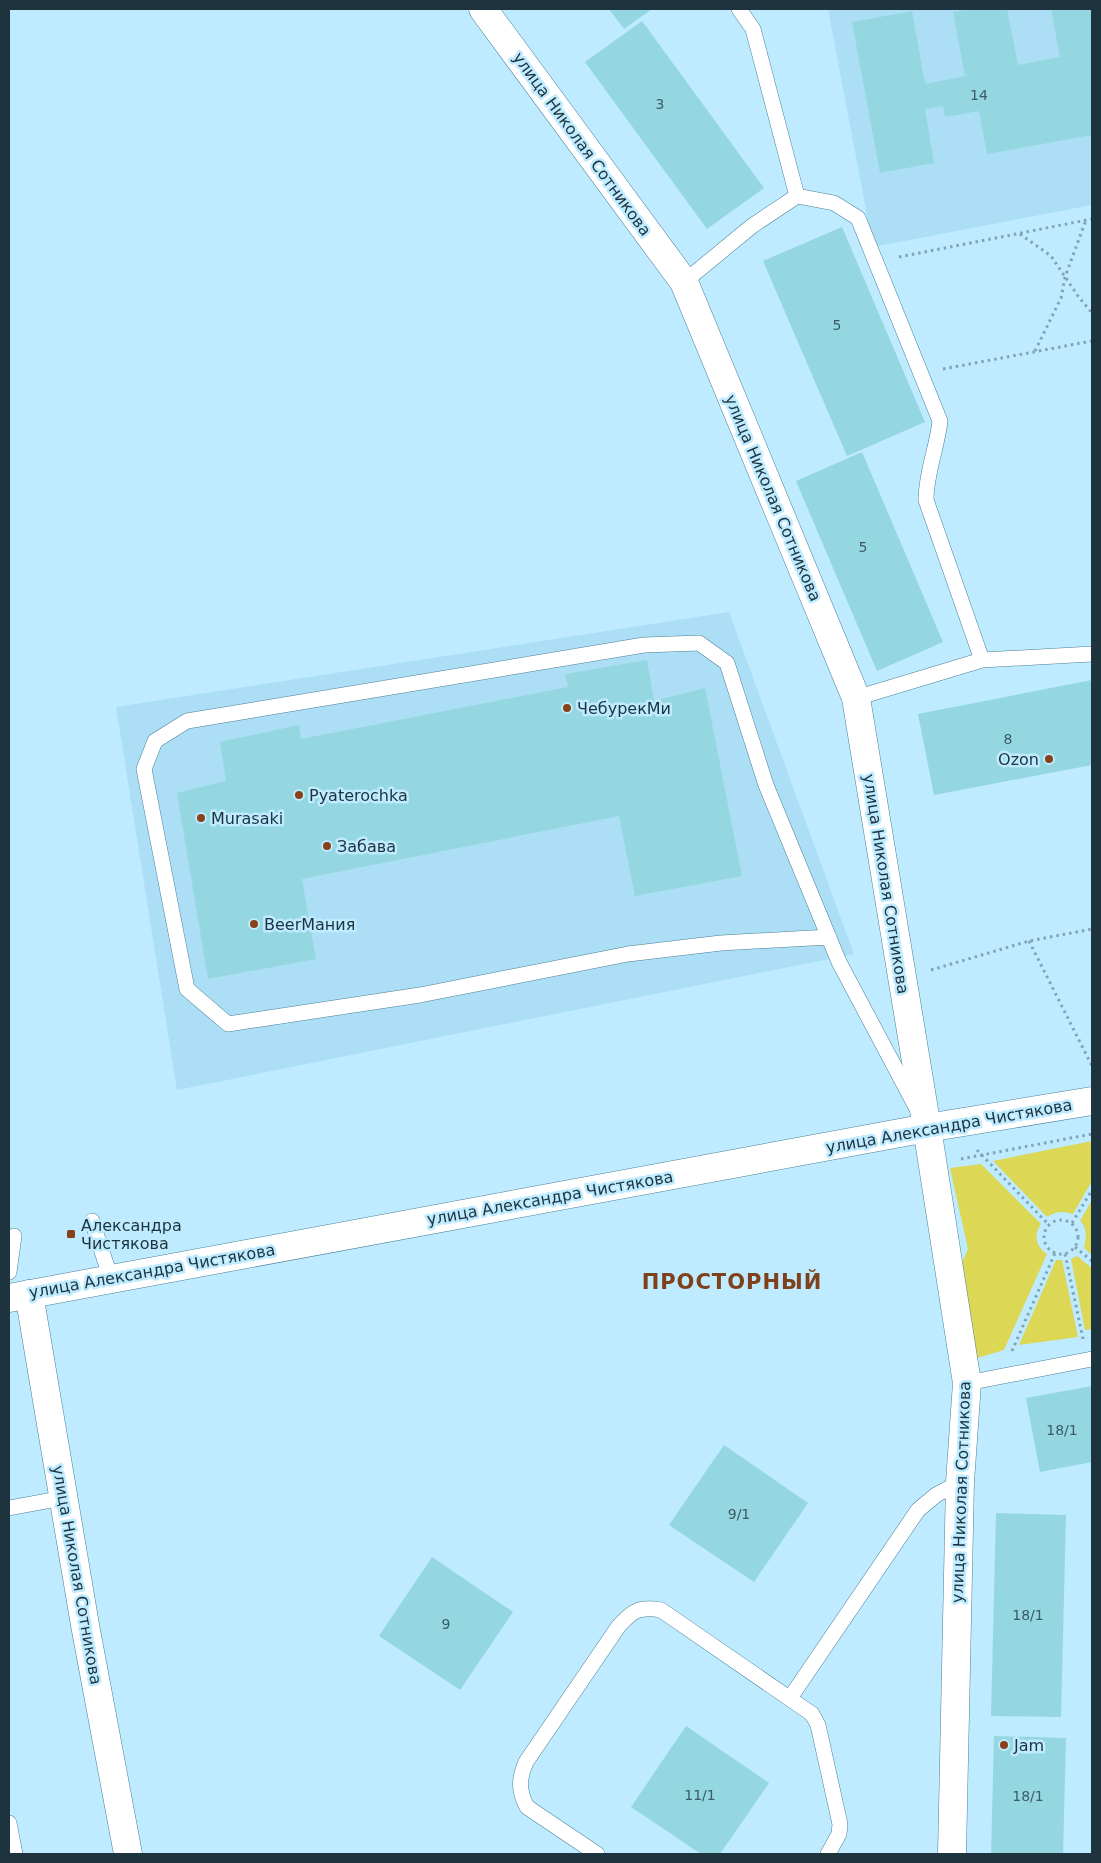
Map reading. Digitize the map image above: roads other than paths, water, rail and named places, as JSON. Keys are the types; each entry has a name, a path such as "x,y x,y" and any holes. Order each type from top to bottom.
{"street":[{"name":"улица Николая Сотникова","path":"483,9 684,282 856,698 902,979 940,1126 932,1162 967,1383 960,1482 952,1854"},
{"name":"улица Александра Чистякова","path":"19,1296 940,1126 1092,1101"},
{"name":"улица Николая Сотникова","path":"19,1296 63,1498 84,1625 128,1854"}],"lane":[{"path":"739,9 753,29 797,196"},
{"path":"684,282 752,226 797,196 834,203 858,218 940,421 938,438 926,484 926,500 982,660"},
{"path":"829,937 720,943 628,954 420,995 228,1024 187,989 144,769 155,740 187,721 644,645 699,643 726,663 766,785 829,937 839,962 940,1126"},
{"path":"856,698 982,660 1092,654"},
{"path":"92,1221 111,1279"},
{"path":"9,1272 14,1236"},
{"path":"967,1383 1090,1359"},
{"path":"790,1698 918,1510 936,1495 960,1482"},
{"path":"9,1508 63,1498"},
{"path":"597,1854 527,1807 521,1796 519,1786 520,1775 526,1762 618,1626 639,1609 649,1608 660,1610 812,1714 818,1725 840,1824 839,1834 828,1854"},
{"path":"9,1823 15,1854"}],"place":[{"name":"ЧебурекМи","path":"567,708"},
{"name":"Ozon","path":"1049,759"},
{"name":"Pyaterochka","path":"299,795"},
{"name":"Murasaki","path":"201,818"},
{"name":"Забава","path":"327,846"},
{"name":"BeerМания","path":"254,924"},
{"name":"Александра Чистякова","path":"71,1234"},
{"name":"Jam","path":"1004,1745"}],"district":[{"name":"ПРОСТОРНЫЙ","path":"732,1282"}]}
